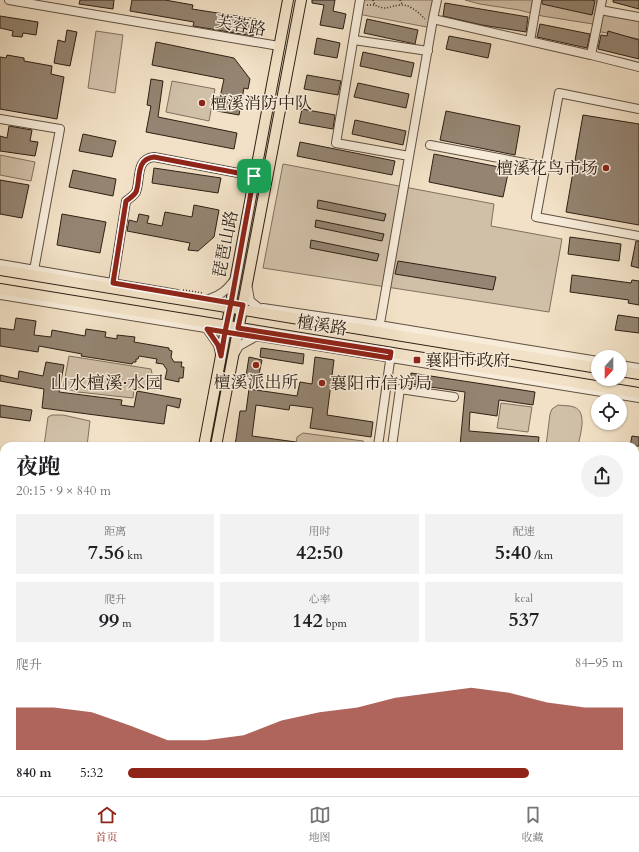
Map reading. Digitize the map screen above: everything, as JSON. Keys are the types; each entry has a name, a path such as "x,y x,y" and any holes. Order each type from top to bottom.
{"main road":[{"name":"琵琶山路","path":"205,442 288,0"},
{"name":"琵琶山路","path":"217,442 301,0"},
{"name":"檀溪路","path":"0,270 379,328 591,367"},
{"name":"檀溪路","path":"0,289 238,331 639,393"},
{"path":"627,372 639,374"}],"street":[{"name":"芙蓉路","path":"9,0 279,46"},
{"path":"360,0 336,143 409,156"},
{"path":"379,328 437,0"},
{"path":"530,41 538,0"},
{"path":"591,55 602,0"},
{"path":"600,10 639,17"},
{"path":"433,22 530,41 639,67"},
{"path":"354,40 428,52"},
{"path":"639,109 559,93 536,217 639,236"},
{"path":"0,118 60,129 34,270"},
{"path":"430,145 546,167"},
{"path":"113,283 126,201 135,193 143,161 154,157 254,176"},
{"path":"0,264 209,299 230,305"},
{"path":"209,299 219,296 227,290 235,279"},
{"path":"247,283 250,301 258,308"},
{"path":"0,295 207,329 226,329"},
{"path":"243,307 258,308 591,360"},
{"path":"207,329 218,345 221,356"},
{"path":"238,331 255,337 391,355 639,398"},
{"path":"233,358 239,346 255,337"},
{"path":"379,442 391,355"},
{"path":"627,366 639,368"},
{"path":"393,442 400,389 454,397"}],"path":[{"path":"373,0 375,5 383,9 402,4"},
{"path":"400,0 402,4 417,11 433,22"}],"shaded area":[{"path":"360,0 437,0 432,28 358,14"},
{"path":"465,0 597,0 593,24 542,16"},
{"path":"600,10 639,17 639,39 596,31"},
{"path":"96,31 123,35 115,93 88,88"},
{"path":"172,81 215,89 209,121 166,112"},
{"path":"0,155 35,162 31,181 0,175"},
{"path":"283,164 494,204 491,226 562,239 549,312 263,268"},
{"path":"69,356 151,369 156,390 134,387 133,398 78,392 63,388"},
{"path":"501,403 532,407 528,432 497,428"},
{"path":"558,405 574,407 578,410 582,419 579,442 546,442 552,409"},
{"path":"52,415 63,415 90,421 87,442 45,442 48,417"},
{"path":"303,433 364,442 296,442 297,437"}],"building":[{"path":"80,0 114,0 113,9 79,4"},
{"path":"132,0 165,0 193,5 192,9 256,19 253,36 193,26 194,22 130,11"},
{"path":"312,0 335,0 333,11 346,14 343,29 320,25 324,5 312,3"},
{"path":"542,0 595,1 592,15 542,4"},
{"path":"613,0 639,0 639,9 613,2"},
{"path":"445,3 528,17 526,32 482,25 443,16"},
{"path":"0,16 38,22 36,35 23,33 22,37 12,36 13,31 0,28"},
{"path":"367,19 418,30 415,44 364,33"},
{"path":"540,24 590,34 587,48 537,37"},
{"path":"67,30 77,32 70,66 54,63 58,40 65,42"},
{"path":"608,31 639,40 639,59 598,49 601,35 607,36"},
{"path":"449,36 491,44 488,58 446,49"},
{"path":"317,38 340,43 337,58 314,54"},
{"path":"156,42 234,58 250,79 248,89 244,88 239,115 217,111 224,79 152,65"},
{"path":"363,52 414,63 411,77 360,66"},
{"path":"7,55 24,58 24,61 52,66 51,74 64,77 57,119 0,109 0,57 6,58"},
{"path":"307,75 341,81 338,95 304,89"},
{"path":"151,79 163,81 158,117 237,133 234,149 146,132 151,106 147,105"},
{"path":"358,83 409,94 406,108 354,97"},
{"path":"302,109 335,115 333,129 299,123"},
{"path":"446,111 520,126 515,155 440,140"},
{"name":"檀溪花鸟市场","path":"583,115 639,124 639,225 566,212"},
{"path":"355,120 406,131 403,145 352,134"},
{"path":"9,126 32,130 30,141 38,142 35,156 0,151 0,136 7,138"},
{"path":"83,134 116,141 112,157 79,151"},
{"path":"300,142 395,161 392,175 297,156"},
{"path":"434,154 509,169 503,197 429,182"},
{"path":"154,168 221,178 218,193 152,183"},
{"path":"73,170 116,179 113,196 69,187"},
{"path":"0,180 29,185 22,218 0,214"},
{"path":"318,200 386,214 384,221 317,208"},
{"path":"194,205 219,210 214,237 198,251 188,250 190,243 127,231 129,220 137,222 139,214 149,216 147,223 162,226 165,212 192,217"},
{"path":"62,214 106,222 100,253 57,245"},
{"path":"316,220 384,234 382,241 315,227"},
{"path":"570,237 621,244 619,261 568,254"},
{"path":"311,240 379,254 377,261 310,248"},
{"path":"636,241 639,241 639,268 631,266"},
{"path":"398,261 496,277 493,290 395,274"},
{"path":"572,275 631,283 632,280 639,281 639,305 628,303 629,300 570,292"},
{"path":"618,315 639,318 639,333 615,330"},
{"path":"16,318 36,321 34,335 51,337 52,330 85,336 86,329 106,332 105,337 117,339 117,335 135,337 134,342 169,348 169,350 172,351 171,357 174,362 182,362 181,367 184,367 183,378 179,378 179,382 165,379 167,370 163,364 156,363 157,359 139,356 138,359 136,359 136,362 133,362 132,364 81,356 82,354 39,346 38,352 0,346 0,328 14,330"},
{"path":"261,348 304,354 303,364 260,357"},
{"path":"249,357 262,360 258,379 246,376"},
{"path":"315,357 334,360 327,415 373,422 371,437 310,428 313,408 290,405 289,410 256,405 252,436 296,442 236,442 240,411 246,411 249,389 297,396 300,382 312,384"},
{"path":"46,362 64,365 59,392 122,400 121,405 134,407 137,391 181,399 179,408 167,405 164,424 42,408 44,389 0,381 0,375 18,379 19,371 43,376"},
{"path":"411,373 535,392 533,405 499,400 497,416 470,412 469,431 539,437 538,442 460,442 465,392 410,384"},
{"path":"0,405 32,410 30,421 0,417"},
{"path":"632,436 639,437 639,442 631,442"}],"place":[{"name":"檀溪消防中队","path":"202,103"},
{"name":"檀溪花鸟市场","path":"606,168"},
{"name":"襄阳市政府","path":"417,360"},
{"name":"檀溪派出所","path":"256,365"},
{"name":"襄阳市信访局","path":"322,383"}],"district":[{"name":"山水檀溪·水园","path":"107,383"}],"route":[{"path":"254,176 154,157 143,161 135,193 126,201 113,283 231,303 225,332 207,329 218,345 221,356 225,332 390,358 391,352 238,328 243,305 231,303 254,176"}]}
